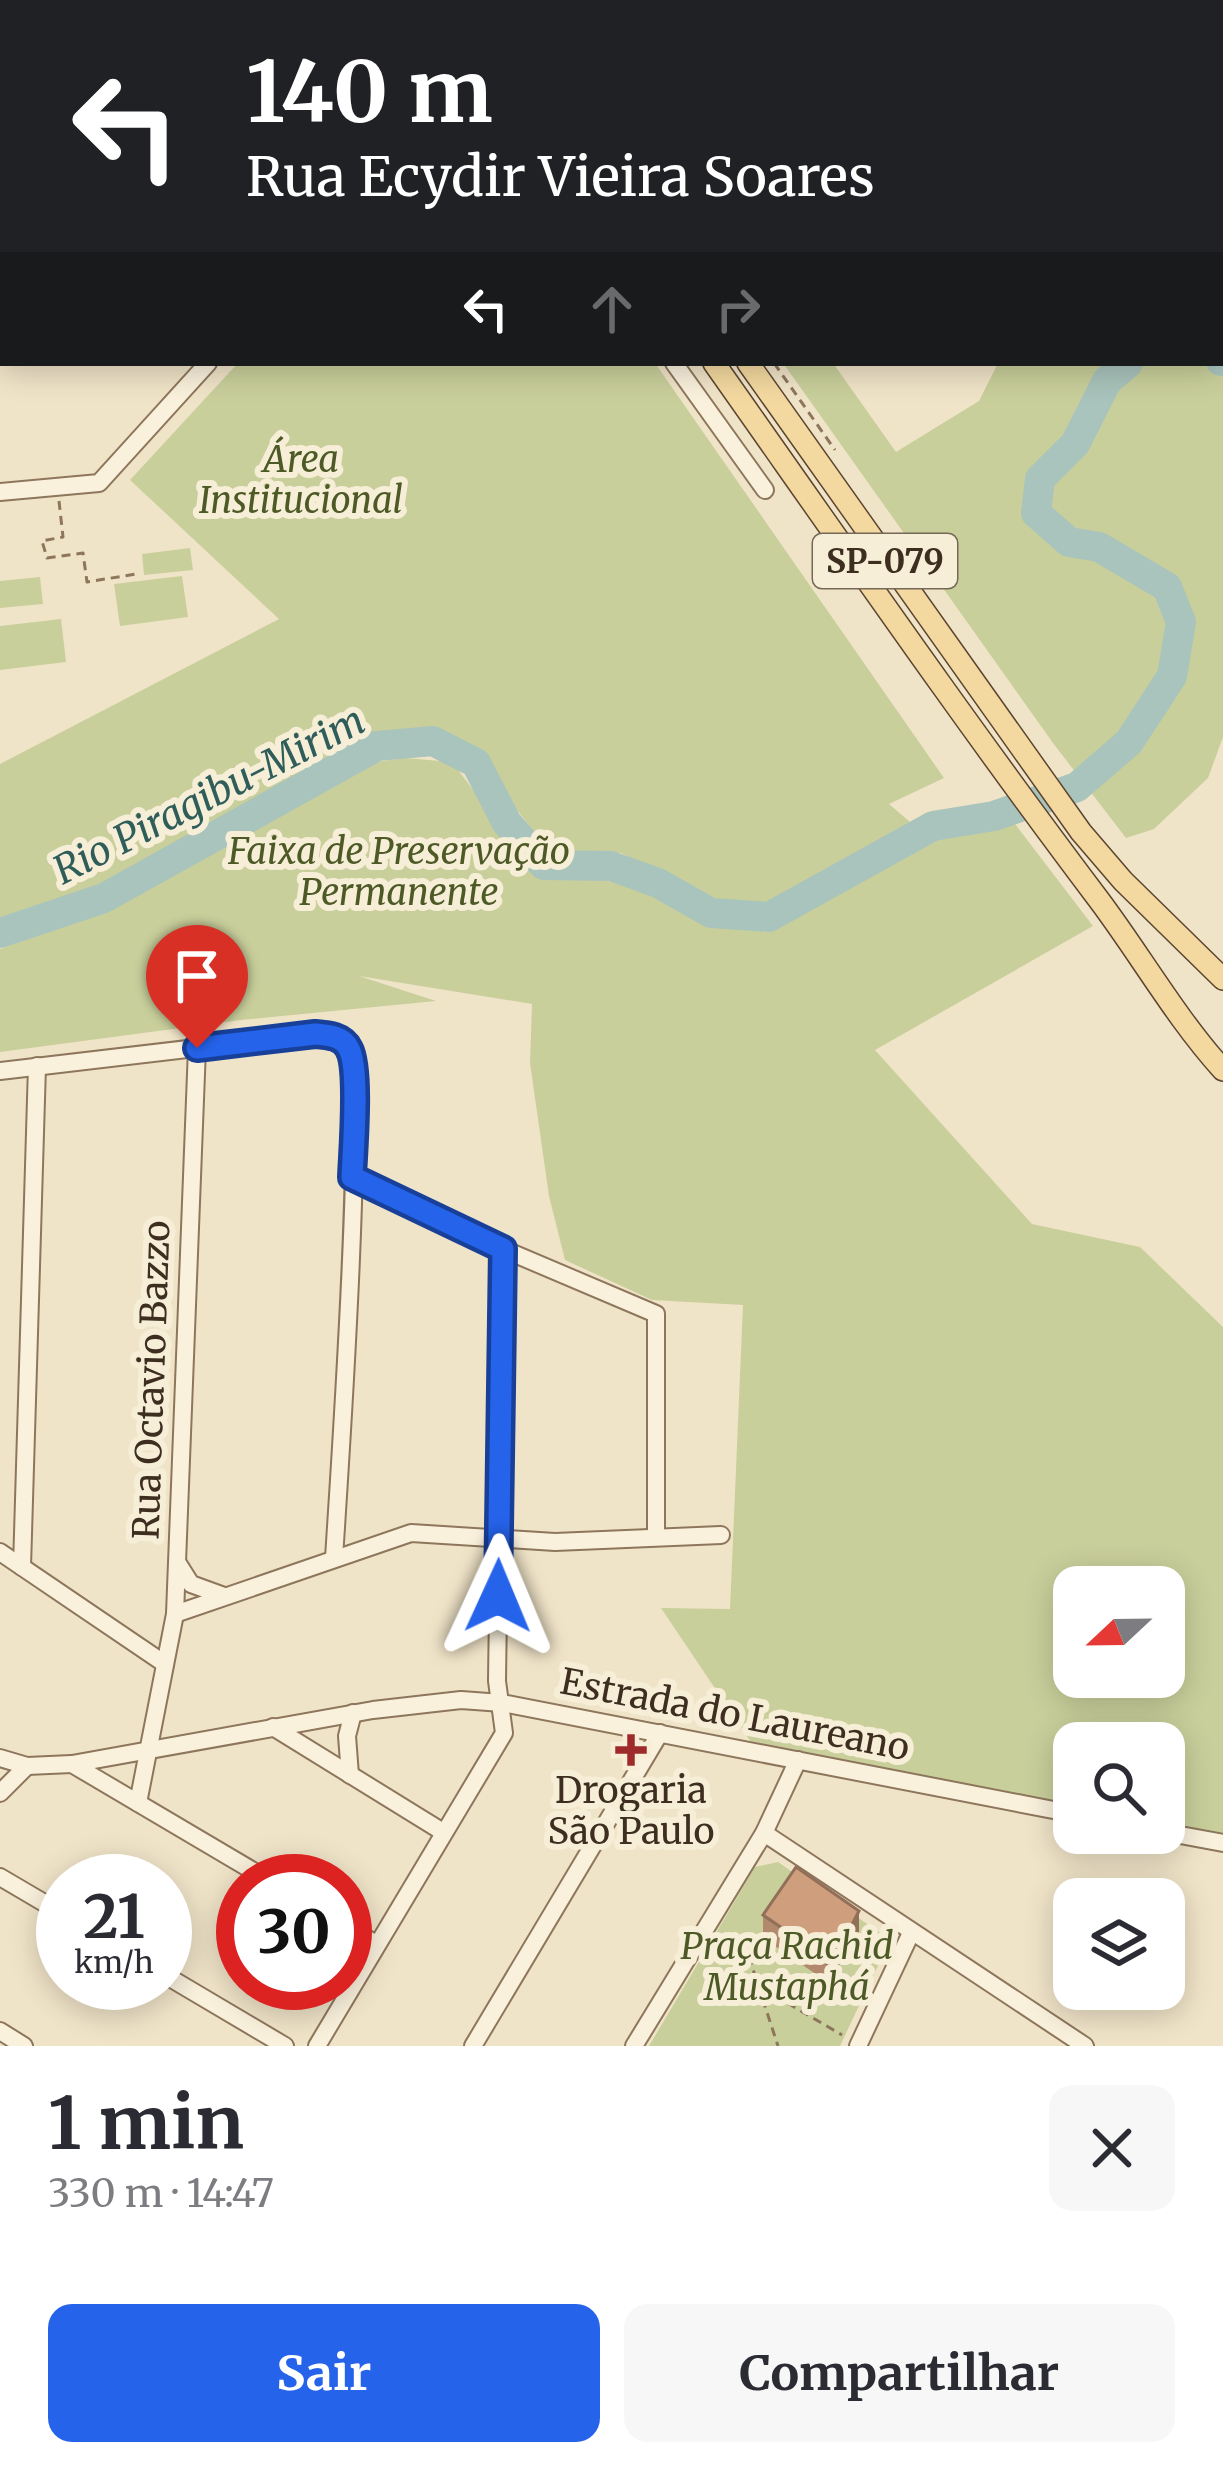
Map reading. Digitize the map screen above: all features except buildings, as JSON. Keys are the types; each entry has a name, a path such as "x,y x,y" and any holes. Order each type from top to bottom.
{"main road":[{"name":"SP-079","path":"716,366 988,752 1223,1070"},
{"name":"SP-079","path":"750,366 1081,832 1223,980"}],"street":[{"path":"0,492 99,483 205,366"},
{"path":"676,366 765,490"},
{"path":"0,1070 315,1034 344,1043 354,1069 352,1177 334,1558"},
{"name":"Rua Octavio Bazzo","path":"138,1803 175,1614 197,1048"},
{"path":"22,1567 38,1066"},
{"path":"352,1177 503,1249 656,1314 656,1537"},
{"path":"317,2046 504,1733 497,1681 503,1249"},
{"path":"175,1614 411,1534 555,1542 721,1535"},
{"path":"0,1552 165,1664"},
{"path":"177,1561 190,1584 224,1597"},
{"name":"Estrada do Laureano","path":"0,1758 27,1766 72,1764 353,1713 460,1700 502,1702 1053,1810"},
{"path":"157,1712 162,1729 183,1743"},
{"path":"350,1775 347,1736 353,1713"},
{"path":"273,1727 443,1832"},
{"path":"473,2046 660,1733"},
{"path":"634,2046 764,1833 797,1760"},
{"path":"72,1764 224,1854"},
{"path":"0,1792 27,1766"},
{"path":"0,1772 0,1792"},
{"path":"764,1833 1085,2046"},
{"path":"1185,1836 1223,1843"},
{"path":"0,1876 36,1898"},
{"path":"856,2043 910,1933"},
{"path":"372,1942 376,1944"},
{"path":"192,1991 285,2046"},
{"path":"0,2031 24,2046"}],"path":[{"path":"58,488 63,537 42,541 46,558 83,554 87,583 136,574"},
{"path":"744,1942 778,2046"},
{"path":"730,1992 759,1993 791,2003 856,2043"}],"green space":[{"name":"Área Institucional","path":"235,366 657,366 944,778 889,804 917,828 763,906 714,902 621,853 552,855 517,810 487,756 442,730 395,732 360,741 98,886 0,920 0,764 279,619 130,480"},
{"path":"785,366 835,366 896,452 979,401 996,366 1223,366 1223,737 1208,778 1154,829 1126,838"},
{"path":"190,548 193,570 144,575 142,554"},
{"path":"182,576 188,617 120,626 114,584"},
{"path":"40,577 43,604 0,608 0,581"},
{"path":"61,619 66,662 0,670 0,626"},
{"name":"Faixa de Preservação Permanente","path":"405,758 452,762 535,871 628,884 712,921 766,932 936,838 1012,820 1093,926 875,1050 1032,1224 1140,1247 1223,1327 1223,1833 1185,1827 1185,1722 1053,1722 1053,1801 751,1742 661,1608 730,1609 743,1305 652,1300 565,1260 549,1196 530,1063 532,1004 359,976 436,1001 241,1020 0,1052 0,949 98,914 367,763"},
{"name":"Praça Rachid Mustaphá","path":"778,1862 883,1935 883,1955 840,2046 649,2046 755,1867"}],"waterway":[{"name":"Rio Piragibu-Mirim","path":"0,933 104,898 377,746 433,741 476,763 507,823 544,865 611,866 658,883 711,913 769,917 933,826 994,816 1077,787 1129,742 1172,676 1181,622 1167,587 1099,547 1069,542 1036,513 1040,479 1075,444 1107,381 1124,366"}],"place":[{"name":"Drogaria São Paulo","path":"631,1750"}],"route":[{"path":"197,1048 315,1034 344,1043 354,1069 352,1177 503,1249 498,1596"}]}
